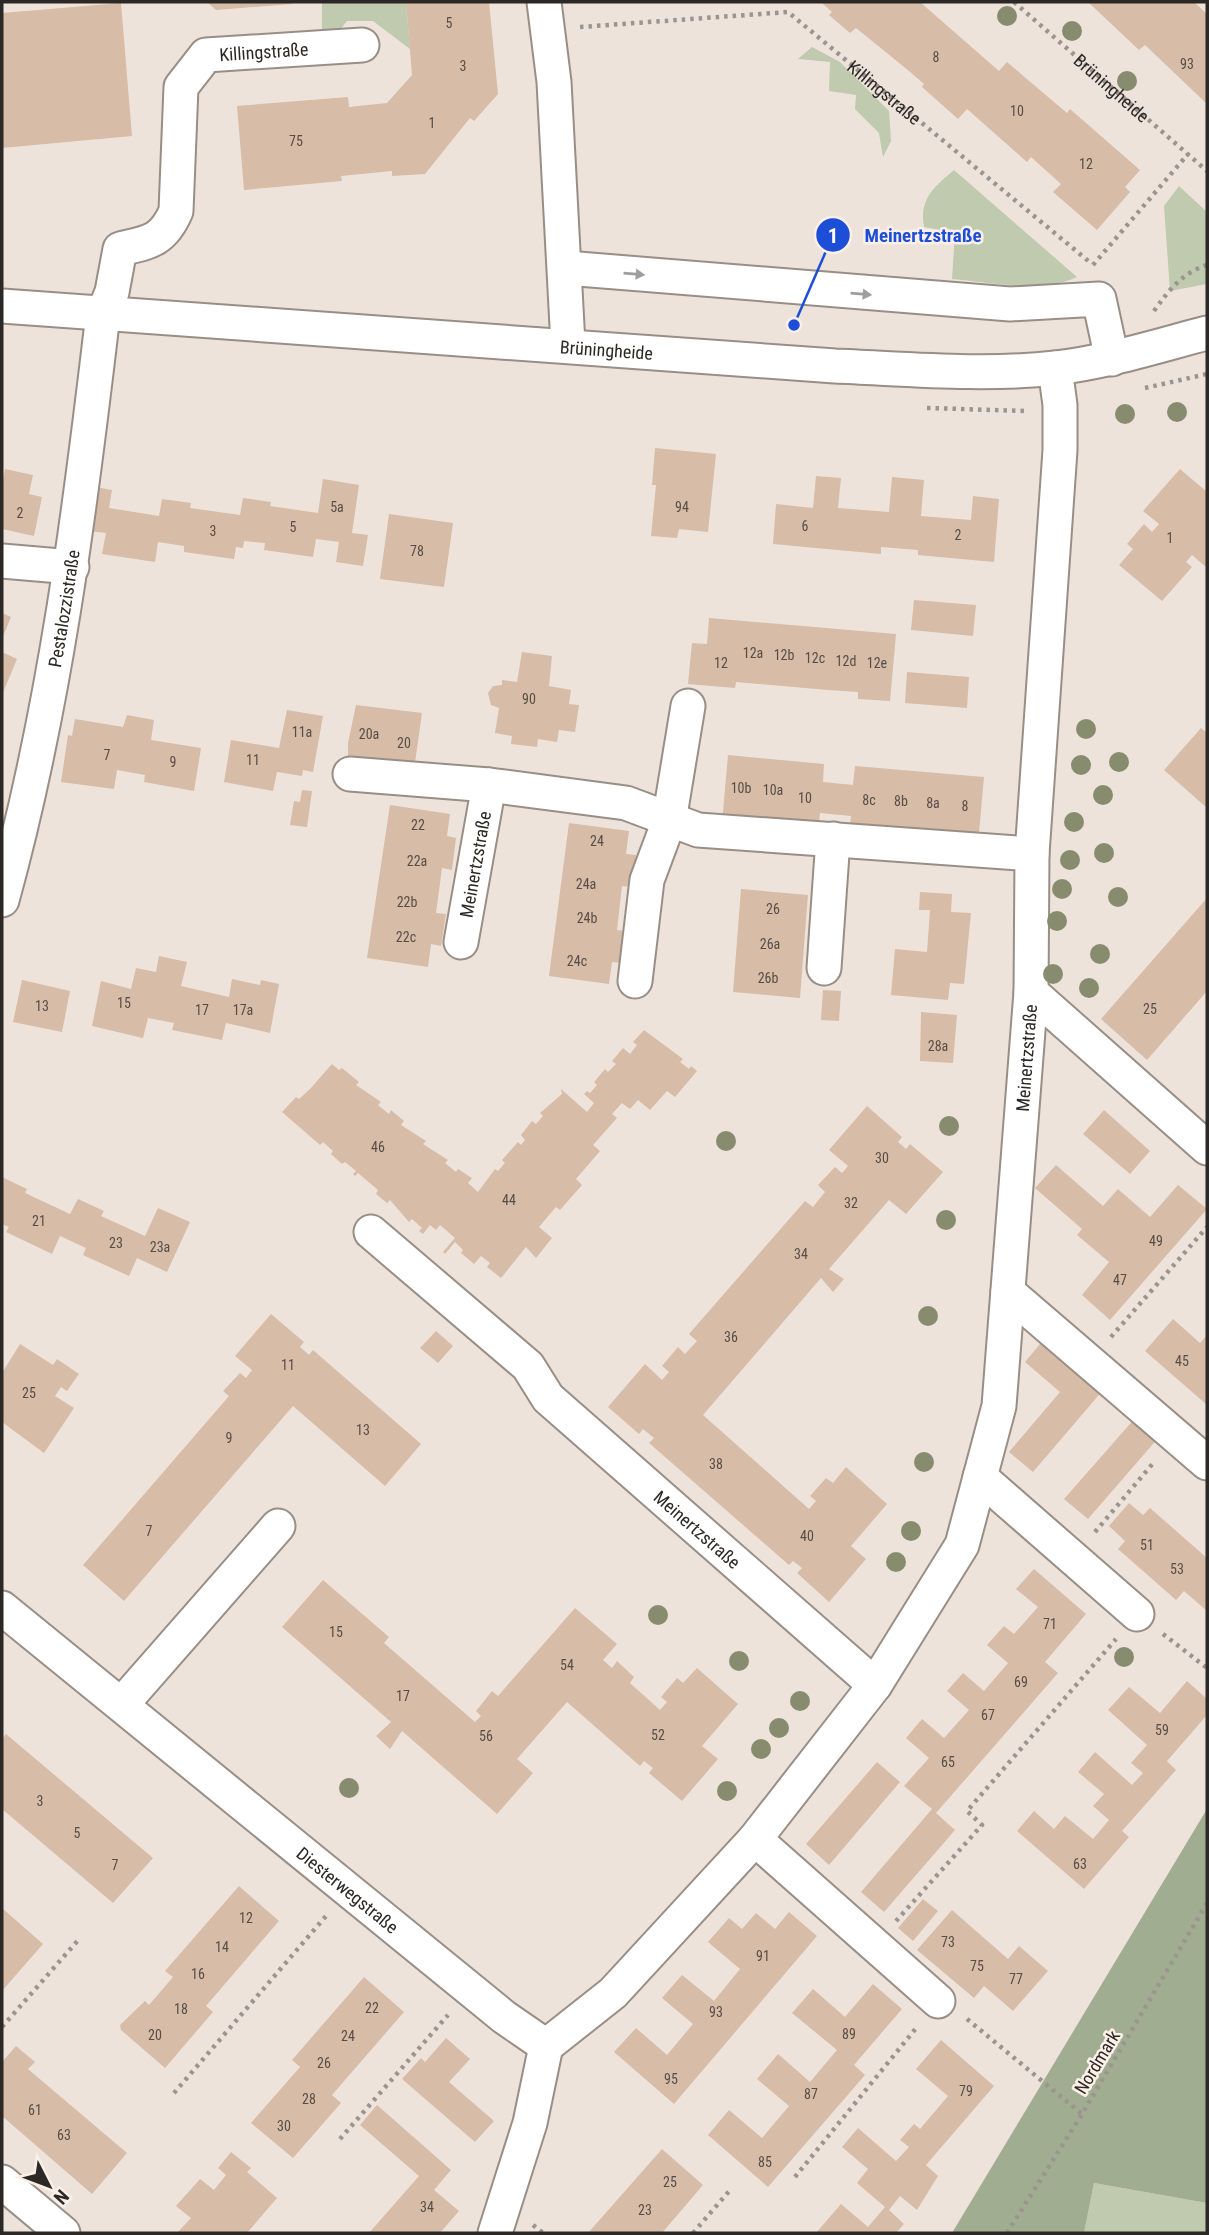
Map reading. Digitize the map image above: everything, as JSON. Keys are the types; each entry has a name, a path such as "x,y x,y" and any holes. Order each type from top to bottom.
{"street":[{"path":"546,16 554,82 568,345"},
{"name":"Killingstraße","path":"181,86 206,55 362,45"},
{"name":"Pestalozzistraße","path":"2,900 25,815 72,567 103,314 113,292 120,249 155,241 170,224 176,211 181,86"},
{"path":"566,268 1010,304 1099,299 1112,359"},
{"name":"Brüningheide","path":"2,306 849,367 960,372 1055,368 1112,359 1207,333"},
{"name":"Meinertzstraße","path":"546,2046 613,1993 755,1839 875,1685 962,1545 999,1406 1031,992 1032,854 1060,450 1060,405 1055,368"},
{"path":"2,561 72,567"},
{"path":"635,981 647,880 669,821 688,706"},
{"name":"Meinertzstraße","path":"350,774 489,785 626,803 698,830 1032,854"},
{"name":"Meinertzstraße","path":"461,942 489,785"},
{"path":"824,968 833,839"},
{"name":"Meinertzstraße","path":"1031,992 1207,1148"},
{"name":"Meinertzstraße","path":"371,1232 528,1366 548,1398 875,1685"},
{"path":"1007,1292 1207,1463"},
{"path":"980,1477 1137,1614"},
{"path":"122,1704 278,1526"},
{"name":"Diesterwegstraße","path":"3,1611 122,1704 471,1989 546,2046"},
{"path":"755,1839 938,2001"},
{"path":"495,2233 530,2123 546,2046"},
{"path":"2,2182 63,2233"}],"path":[{"name":"Brüningheide","path":"1015,2 1207,171"},
{"name":"Killingstraße","path":"546,16 788,12 1093,265"},
{"path":"1099,299 1093,265 1188,154"},
{"path":"1088,1362 1207,1227"},
{"path":"1073,1558 1177,1437"},
{"path":"874,1945 982,1825 967,1811 1137,1614 1207,1668"},
{"path":"174,2093 349,1890"},
{"name":"Nordmark","path":"1007,2233 1082,2115 1207,1903"},
{"path":"2,2027 80,1938"},
{"path":"340,2139 471,1989"},
{"path":"795,2177 938,2001 980,2026 1082,2115"},
{"path":"693,2233 731,2189"}],"green space":[{"path":"322,2 406,2 410,49 373,21 347,21 336,35 322,36"},
{"path":"812,47 840,62 889,111 891,141 883,157 879,133 855,109 856,95 829,91 830,62 798,59"},
{"path":"954,170 1077,277 1048,285 1032,286 952,279 955,233 924,227 923,217 930,194"},
{"path":"1179,186 1207,212 1207,284 1170,291 1164,206"},
{"path":"1207,1809 1207,2203 1094,2183 1084,2233 952,2233"},
{"path":"1094,2183 1207,2203 1207,2233 1084,2233"}],"building":[{"path":"207,2 292,2 292,4 216,10"},
{"path":"406,2 489,2 498,94 474,121 470,118 425,174 392,176 392,171 341,176 342,181 244,190 237,106 348,97 349,107 387,103 412,75"},
{"path":"821,2 920,2 999,71 1007,62 1067,113 1070,109 1140,170 1125,187 1130,192 1097,230 1053,192 1061,184 1031,157 1027,162 967,109 958,119 922,87 924,84 856,28 850,33 829,15 832,12"},
{"path":"1088,2 1194,2 1207,14 1207,104 1145,45 1139,50"},
{"path":"121,3 132,136 2,148 2,13"},
{"path":"655,448 716,454 708,532 679,529 677,538 651,536 656,485 652,485"},
{"path":"5,469 33,475 29,494 42,497 34,536 2,529 2,485"},
{"path":"1180,469 1207,492 1207,568 1192,555 1186,562 1192,567 1162,601 1119,565 1133,549 1127,544 1144,524 1152,532 1159,524 1143,511"},
{"path":"816,476 841,478 838,508 889,512 892,477 924,480 921,516 971,520 973,496 999,499 994,562 918,555 918,550 881,547 881,554 773,544 776,504 813,508"},
{"path":"323,479 359,485 352,533 368,535 363,566 336,562 339,542 316,539 313,557 264,550 265,543 244,541 243,548 236,547 234,559 184,552 184,546 158,542 155,562 102,554 106,533 89,531 95,487 112,490 109,508 159,516 162,499 191,503 190,508 240,515 243,498 271,502 270,506 318,513"},
{"path":"389,514 453,523 444,587 380,579"},
{"path":"914,600 976,605 973,636 911,630"},
{"path":"2,613 11,617 2,639"},
{"path":"709,618 896,634 890,701 858,699 858,692 736,682 735,688 688,684 692,643 707,644"},
{"path":"2,652 17,659 2,695"},
{"path":"522,652 552,656 549,686 571,690 569,704 579,705 575,732 559,730 557,742 538,739 537,747 511,744 512,736 495,733 499,708 491,705 488,693 493,686 502,685 502,680 517,682"},
{"path":"907,672 969,677 967,708 905,703"},
{"path":"356,705 422,713 414,770 348,761 348,743"},
{"path":"287,710 323,716 313,772 303,770 302,776 277,772 273,791 224,782 231,740 279,748"},
{"path":"127,715 154,720 151,740 201,748 194,791 144,782 145,775 117,770 114,789 61,782 68,735 72,736 75,719 123,727"},
{"path":"1201,728 1207,733 1207,808 1164,770"},
{"path":"728,755 824,764 823,782 853,785 855,766 984,777 978,844 849,833 851,816 820,813 818,831 722,823"},
{"path":"302,790 312,791 307,827 290,825 294,801 300,802"},
{"path":"390,805 450,814 447,836 456,838 452,870 442,868 436,913 446,914 441,946 431,944 428,967 367,958"},
{"path":"569,823 629,831 626,854 636,855 631,887 622,886 617,930 626,931 622,963 612,962 609,984 549,976"},
{"path":"741,889 808,895 800,998 733,992"},
{"path":"920,892 952,894 951,912 971,913 964,984 950,983 948,1000 891,995 895,949 927,952 930,910 919,910"},
{"path":"1207,898 1207,991 1147,1060 1101,1019"},
{"path":"159,956 187,962 181,986 229,997 232,979 260,985 261,980 279,984 270,1033 226,1023 222,1040 172,1030 174,1023 148,1018 143,1038 92,1026 101,981 131,989 136,968 156,972"},
{"path":"22,980 70,991 62,1032 13,1022"},
{"path":"823,990 841,991 839,1021 821,1020"},
{"path":"921,1012 957,1015 953,1063 920,1061"},
{"path":"644,1030 683,1059 680,1062 689,1069 691,1066 697,1071 675,1097 667,1091 650,1110 638,1100 630,1109 622,1103 612,1114 617,1118 593,1145 600,1151 576,1179 582,1185 560,1210 556,1207 539,1227 552,1238 536,1258 526,1247 501,1278 487,1267 490,1263 481,1256 474,1264 461,1253 463,1250 455,1242 445,1254 443,1252 455,1238 440,1225 436,1230 430,1225 423,1234 419,1231 422,1228 412,1219 409,1222 390,1200 387,1203 376,1194 378,1190 358,1173 355,1176 353,1174 356,1171 345,1162 342,1164 323,1142 320,1145 282,1112 296,1097 299,1099 310,1089 332,1064 339,1070 342,1068 359,1082 356,1085 381,1102 378,1105 389,1114 391,1110 404,1121 401,1125 448,1160 445,1163 456,1172 458,1169 472,1178 468,1183 478,1192 495,1169 498,1171 505,1163 502,1160 518,1142 521,1145 525,1140 521,1135 532,1121 536,1124 543,1116 540,1113 562,1094 561,1089 587,1112 594,1103 584,1094 587,1091 590,1093 597,1085 594,1082 605,1069 608,1072 616,1064 612,1061 623,1048 630,1054 637,1045 633,1042"},
{"path":"867,1106 902,1137 898,1142 906,1149 910,1144 943,1172 906,1214 889,1200 829,1269 844,1279 833,1292 821,1278 703,1415 809,1509 816,1501 810,1496 826,1478 833,1483 846,1467 887,1504 851,1546 866,1559 829,1602 797,1573 802,1568 793,1561 789,1565 649,1443 654,1438 643,1429 639,1434 608,1407 645,1364 662,1380 669,1372 662,1366 678,1347 685,1354 697,1341 689,1334 805,1201 813,1207 825,1192 818,1185 835,1167 842,1173 848,1166 829,1150"},
{"path":"1104,1110 1150,1151 1130,1174 1083,1134"},
{"path":"1056,1165 1103,1206 1118,1189 1150,1217 1178,1185 1207,1209 1110,1320 1082,1295 1109,1262 1077,1235 1082,1229 1035,1188"},
{"path":"2,1177 27,1189 25,1193 70,1214 78,1199 104,1211 101,1216 145,1236 158,1208 190,1222 167,1272 137,1258 129,1276 83,1255 86,1248 60,1236 52,1254 6,1232 9,1227 2,1224"},
{"path":"271,1314 304,1342 300,1347 309,1355 313,1350 421,1444 385,1486 293,1406 124,1601 83,1565 229,1396 223,1391 240,1373 246,1378 252,1370 235,1356"},
{"path":"1173,1319 1200,1343 1207,1335 1207,1405 1145,1351"},
{"path":"436,1331 453,1346 438,1363 420,1348"},
{"path":"1045,1338 1104,1389 1033,1472 1009,1452 1060,1392 1025,1362"},
{"path":"20,1344 53,1365 57,1359 79,1374 67,1391 61,1387 55,1396 74,1408 44,1453 2,1422 2,1373"},
{"path":"1136,1417 1159,1437 1088,1519 1064,1499"},
{"path":"1129,1503 1143,1515 1150,1508 1207,1558 1207,1611 1184,1591 1176,1600 1118,1549 1125,1541 1109,1526"},
{"path":"1034,1569 1086,1614 1045,1662 1058,1673 936,1813 955,1830 884,1912 861,1892 932,1809 904,1786 929,1758 906,1738 922,1719 944,1738 969,1710 947,1691 963,1673 984,1691 1008,1663 987,1645 1004,1626 1014,1634 1038,1607 1016,1589"},
{"path":"323,1580 389,1637 384,1643 475,1722 481,1716 476,1711 492,1691 498,1696 575,1608 617,1644 603,1660 612,1668 617,1661 634,1677 630,1683 660,1710 667,1702 661,1697 677,1678 683,1683 697,1668 738,1704 702,1746 718,1759 682,1801 649,1773 653,1768 644,1761 640,1766 567,1702 517,1759 533,1773 497,1814 402,1731 390,1749 376,1736 391,1722 282,1627"},
{"path":"1187,1681 1207,1699 1207,1715 1167,1761 1176,1770 1122,1831 1129,1837 1084,1889 1017,1831 1034,1811 1054,1829 1065,1816 1093,1839 1109,1820 1093,1806 1104,1794 1078,1772 1095,1752 1132,1785 1143,1773 1131,1763 1147,1745 1108,1710 1129,1687 1160,1713"},
{"path":"6,1734 153,1858 113,1903 2,1809 2,1739"},
{"path":"877,1762 900,1782 829,1865 806,1844"},
{"path":"239,1886 279,1921 206,2006 213,2012 165,2068 121,2030 120,2025 145,2001 149,2005 173,1977 165,1971"},
{"path":"923,1899 938,1911 913,1941 898,1928"},
{"path":"2,1908 43,1944 2,1991"},
{"path":"952,1910 1008,1959 1019,1946 1048,1971 1013,2011 984,1986 974,1998 917,1950"},
{"path":"789,1912 817,1936 674,2104 614,2052 636,2028 667,2055 693,2024 662,1998 682,1975 714,2001 740,1969 708,1942 729,1918 742,1929 756,1913 775,1929"},
{"path":"364,1977 404,2012 332,2095 341,2103 293,2158 251,2123 300,2067 292,2060"},
{"path":"873,1984 902,2009 854,2065 865,2075 768,2187 708,2135 729,2110 762,2138 789,2106 757,2079 778,2054 810,2082 837,2050 792,2013 813,1989 845,2017"},
{"path":"446,2038 470,2059 449,2082 494,2121 475,2142 402,2079 421,2058 425,2062"},
{"path":"941,2040 994,2086 926,2165 938,2176 917,2210 900,2196 889,2210 904,2224 896,2233 816,2233 841,2204 868,2227 885,2207 857,2183 868,2169 842,2147 858,2128 896,2161 909,2147 900,2140 914,2124 920,2129 948,2096 916,2069"},
{"path":"16,2046 35,2062 28,2069 127,2153 92,2194 2,2116 2,2062"},
{"path":"377,2105 451,2170 434,2190 459,2211 440,2233 369,2233 419,2176 360,2125"},
{"path":"662,2149 703,2185 662,2233 588,2233"},
{"path":"231,2152 251,2168 247,2172 277,2198 247,2233 177,2233 191,2218 176,2206 200,2179 214,2190 226,2175 218,2168"}],"place":[{"name":"Meinertzstraße","path":"794,325"}]}
